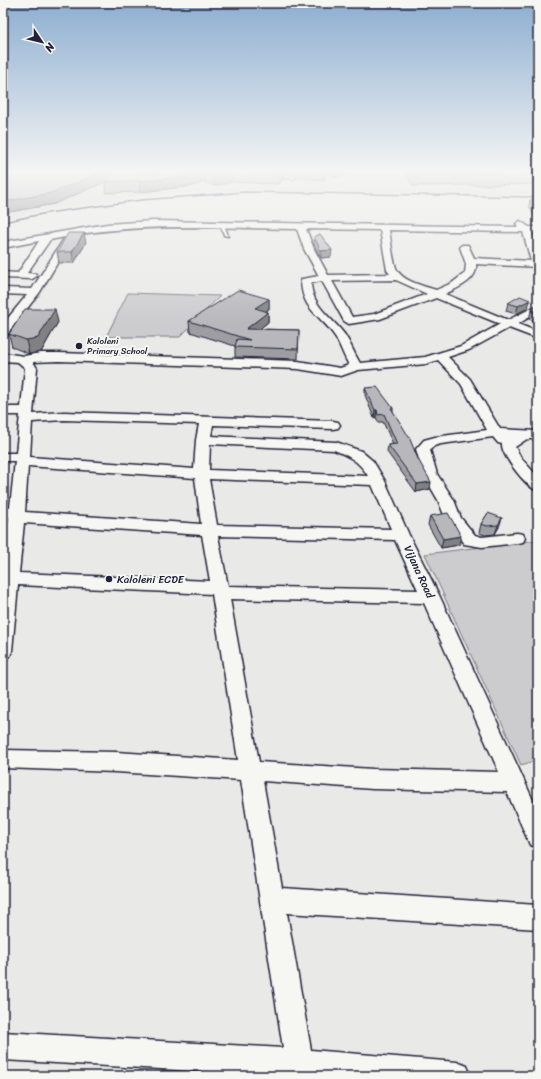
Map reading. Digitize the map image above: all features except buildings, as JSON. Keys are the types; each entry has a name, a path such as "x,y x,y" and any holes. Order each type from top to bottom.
{"street":[{"path":"3,245 73,233 143,224 538,230"},
{"path":"300,226 309,249 349,321 389,313 437,294 465,279 470,274 471,269 465,247"},
{"path":"384,227 392,270 398,277 406,282 538,336"},
{"path":"480,235 526,230"},
{"path":"469,261 538,264 526,230"},
{"path":"4,330 14,311 34,292 65,242 73,233"},
{"path":"21,275 47,237"},
{"path":"3,274 44,277"},
{"path":"357,367 352,362 350,354 340,336 317,314 305,293 306,282 325,278 398,277"},
{"path":"3,291 34,292"},
{"path":"3,357 24,360 40,357 59,357 298,365 320,370 341,372 357,367 426,360 465,348 538,308"},
{"path":"440,356 466,382 496,433 508,445 513,457 538,486"},
{"path":"3,651 12,513 23,459 31,368 24,360"},
{"path":"3,411 64,416 333,424"},
{"path":"207,420 203,440 201,474 209,530 301,1070"},
{"path":"517,538 482,542 470,540 454,520 446,500 430,474 423,449 434,440 496,433 533,435"},
{"path":"508,445 533,435"},
{"name":"Vijana Road","path":"203,440 336,446 356,454 368,464 378,480 401,536 431,597 538,837"},
{"path":"3,457 201,474 378,480"},
{"path":"12,513 209,530 401,536"},
{"path":"8,576 220,590 431,597"},
{"path":"3,758 116,762 373,779 514,782"},
{"path":"273,900 538,917"},
{"path":"3,1046 301,1070 456,1076"}],"lane":[{"path":"222,224 226,236"}],"shaded area":[{"path":"128,293 220,296 180,337 106,337"},
{"path":"538,540 538,760 521,765 425,554"}],"place":[{"name":"Kaloleni Primary School","path":"79,346"},
{"name":"Kaloleni ECDE","path":"109,579"}]}
